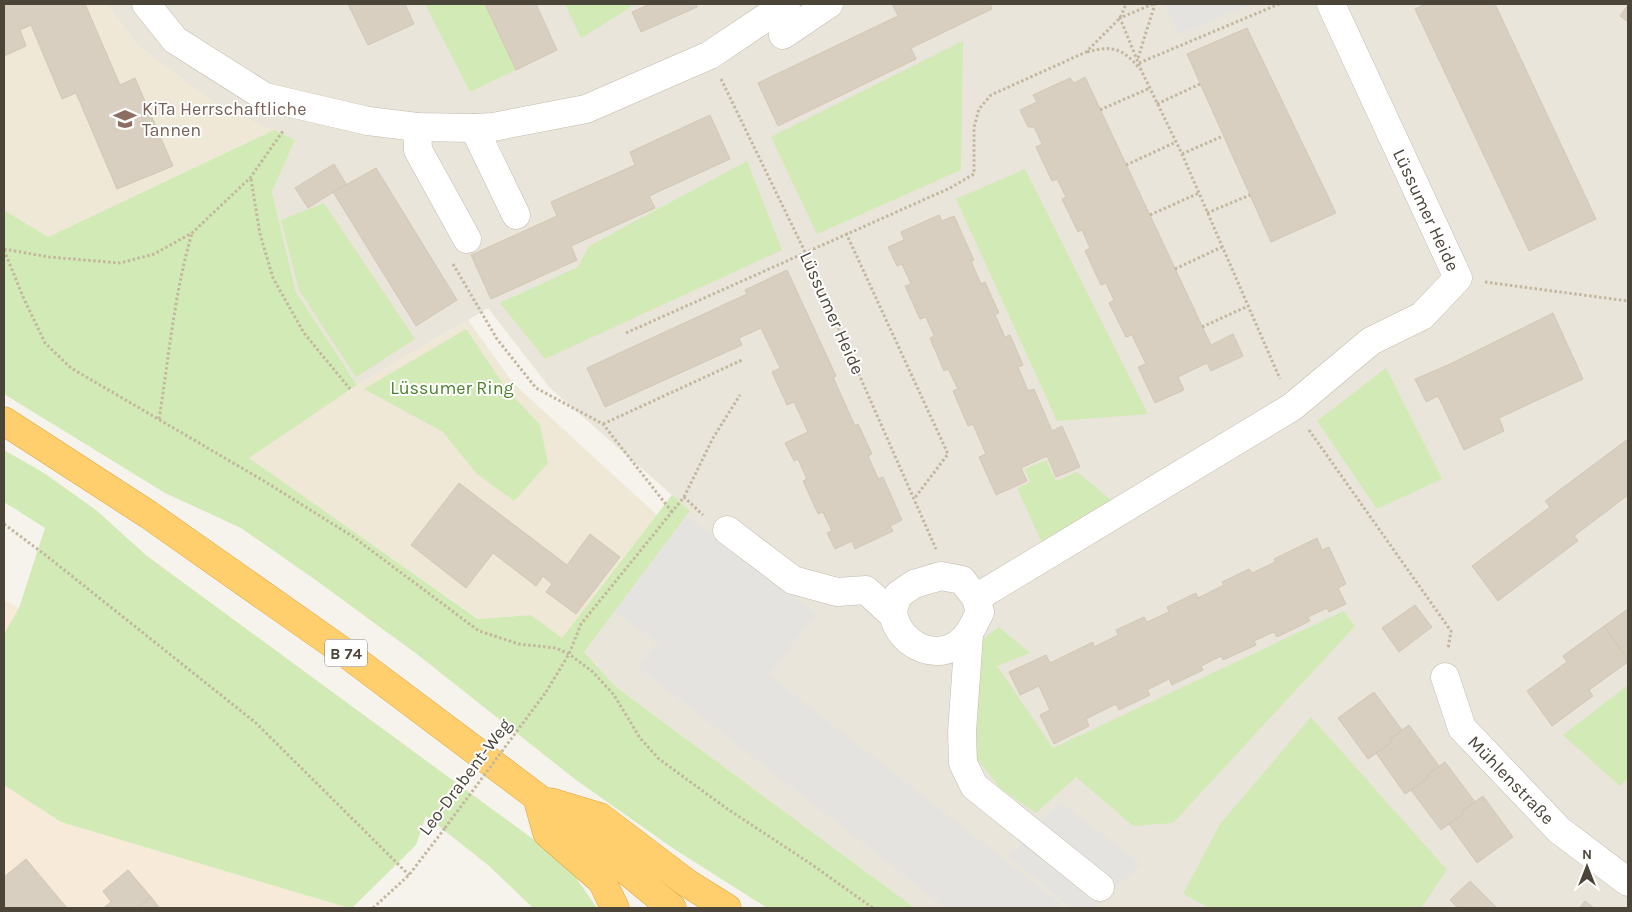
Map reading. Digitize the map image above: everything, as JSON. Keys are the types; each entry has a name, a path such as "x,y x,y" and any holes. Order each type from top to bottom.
{"highway":[{"name":"B 74","path":"4,420 149,515 336,646 537,797 672,908"},
{"name":"B 74","path":"537,797 600,817 687,883 727,908"},
{"path":"537,797 547,834 602,881 615,908"}],"street":[{"path":"146,4 176,40 265,97 368,121 416,127 483,128 586,109 710,55 786,4"},
{"path":"783,35 829,4"},
{"name":"Lüssumer Heide","path":"976,598 1292,407 1371,341 1422,316 1458,278 1331,4"},
{"path":"416,127 418,150 458,248"},
{"path":"483,128 523,212"},
{"path":"727,530 793,580 837,592 866,590 893,615 896,624 906,637 920,649 938,652 956,646 969,634 980,612 976,598 962,580 941,576 914,584 898,595 893,615"},
{"path":"969,634 962,732 963,762 974,786 1100,887"},
{"name":"Mühlenstraße","path":"1445,677 1462,728 1559,830 1628,882"}],"path":[{"path":"1086,52 1120,18 1126,4"},
{"path":"1120,18 1154,4"},
{"path":"1138,61 1154,4"},
{"path":"1138,61 1279,4"},
{"path":"1120,18 1142,72 1182,154 1292,407 1450,631 1445,677"},
{"path":"626,333 950,188 974,174 974,127 979,109 991,95 1086,52 1105,47 1116,50 1130,58 1142,72"},
{"name":"Lüssumer Heide","path":"710,55 805,252 938,553 941,576"},
{"path":"1157,104 1200,84"},
{"path":"1100,110 1150,88"},
{"path":"4,249 48,257 120,263 154,254 192,233 250,178 280,137 294,105"},
{"path":"1182,154 1223,136"},
{"path":"1126,165 1176,142"},
{"path":"250,178 260,234 272,278 304,333 350,389"},
{"path":"1150,215 1199,193"},
{"path":"1207,213 1250,195"},
{"path":"159,420 173,320 183,264 192,233"},
{"path":"846,233 948,454 914,499"},
{"path":"1175,269 1222,247"},
{"path":"458,248 497,339 536,388 604,424 672,512"},
{"path":"4,249 24,299 45,343 71,368 264,481 352,536 479,631 519,644 556,648 569,654 593,672 614,696 640,738 658,759 726,808 811,864 873,908"},
{"path":"1458,278 1628,301"},
{"path":"1202,327 1248,306"},
{"path":"604,424 742,360"},
{"name":"Leo-Drabent-Weg","path":"373,908 409,874 546,692 569,654 581,624 684,497 713,438 740,395"},
{"path":"684,497 706,517 727,530"},
{"path":"4,524 48,556 256,723 409,874"}],"shaded area":[{"name":"KiTa Herrschaftliche Tannen","path":"4,4 106,4 139,47 219,107 274,130 48,237 4,210"},
{"path":"106,4 1628,4 1628,908 915,908 616,687 584,652 689,510 550,388 488,308 357,385 296,292 272,192 295,140 219,107 139,47"},
{"path":"1164,4 1252,4 1178,35"},
{"path":"468,320 513,383 657,515 562,639 531,615 479,619 248,458 357,385"},
{"path":"686,516 816,613 769,675 1061,904 1058,908 946,908 638,667 657,642 614,612"},
{"path":"4,600 19,608 4,634"},
{"path":"4,785 61,822 349,908 4,908"},
{"path":"1060,802 1141,864 1095,908 1070,908 1009,856"}],"green space":[{"path":"425,4 485,4 516,70 470,92"},
{"path":"565,4 629,4 631,7 581,38"},
{"path":"963,41 961,170 817,234 771,137"},
{"path":"274,130 295,140 272,192 296,292 357,385 249,458 478,619 531,615 562,638 672,495 690,511 584,652 616,687 915,908 767,908 674,849 576,780 418,655 241,528 165,493 4,394 4,210 48,237"},
{"path":"747,161 782,250 545,359 500,303 578,267 589,246"},
{"path":"1025,169 1148,414 1057,421 956,199"},
{"path":"324,203 415,339 356,377 299,290 281,220"},
{"name":"Lüssumer Ring","path":"466,329 506,388 540,425 548,463 514,501 477,474 443,432 364,389"},
{"path":"1386,368 1442,479 1377,509 1317,421"},
{"path":"4,450 44,473 96,510 147,556 537,842 574,875 597,908 533,908 488,865 426,816 416,845 352,908 349,908 61,822 4,785 4,634 19,608 45,528 4,502"},
{"path":"1046,460 1056,481 1077,472 1115,503 1043,545 1017,488 1030,482 1025,469"},
{"path":"1344,611 1355,626 1173,823 1133,826 1076,777 1036,813 1001,789 976,758 980,641 999,627 1030,653 997,666 1053,748"},
{"path":"1628,685 1628,778 1620,786 1563,735"},
{"path":"1311,717 1447,870 1421,908 1210,908 1183,894 1220,824"}],"building":[{"path":"4,4 85,4 120,85 135,78 173,166 117,189 76,93 62,99 31,25 20,30 26,46 4,56"},
{"path":"348,4 405,4 414,24 368,45"},
{"path":"485,4 536,4 557,50 516,70"},
{"path":"647,4 696,4 697,7 641,32 632,12"},
{"path":"892,4 990,4 992,9 911,48 916,59 778,126 758,83 898,16"},
{"path":"1426,4 1495,4 1596,219 1529,251 1415,9"},
{"path":"1628,5 1628,22 1620,16"},
{"path":"1247,28 1336,213 1271,242 1187,54"},
{"path":"1085,77 1211,345 1233,334 1243,356 1211,371 1207,363 1178,377 1184,390 1155,403 1138,367 1146,364 1132,335 1126,337 1109,303 1114,300 1106,283 1101,285 1085,251 1090,248 1082,230 1078,232 1062,199 1066,197 1057,179 1052,181 1036,147 1042,144 1034,127 1028,127 1020,110 1037,102 1033,95 1070,78 1074,83"},
{"path":"710,115 730,159 649,196 655,208 571,246 577,260 491,299 471,255 557,216 551,202 635,165 630,152"},
{"path":"334,164 346,184 308,208 295,188"},
{"path":"376,168 457,300 416,326 333,192"},
{"path":"939,215 942,221 954,216 974,260 971,261 981,284 985,282 999,313 995,315 1005,337 1010,335 1023,365 1018,367 1028,391 1034,389 1052,431 1062,426 1080,467 1056,477 1047,456 1021,468 1027,481 996,495 979,457 986,454 973,424 968,426 953,391 958,389 948,369 944,371 930,338 934,336 926,317 920,319 905,286 911,284 902,264 897,266 888,247 904,240 901,232"},
{"path":"787,270 836,376 833,377 855,426 858,424 872,454 868,456 878,479 883,477 902,520 890,526 893,531 855,549 852,541 835,549 827,533 832,531 823,512 818,514 803,481 807,479 798,459 794,461 785,443 808,432 794,402 787,405 772,372 780,368 761,328 739,338 742,345 605,407 587,368 747,294 745,290"},
{"path":"1553,313 1583,379 1499,418 1504,431 1464,450 1438,396 1426,402 1415,379 1448,365"},
{"path":"1628,439 1628,495 1574,536 1578,541 1498,601 1472,566 1550,507 1545,501"},
{"path":"459,483 567,565 590,534 620,557 576,614 546,592 552,584 543,576 536,586 493,553 466,588 411,545"},
{"path":"1317,538 1322,550 1329,547 1346,584 1338,588 1346,604 1329,612 1327,608 1308,617 1310,621 1277,637 1274,632 1254,641 1256,645 1223,660 1221,656 1201,666 1203,670 1172,685 1169,679 1147,690 1150,695 1119,710 1116,704 1086,719 1089,726 1054,744 1040,715 1050,710 1039,686 1020,695 1009,672 1046,655 1050,663 1093,642 1094,647 1118,635 1116,630 1144,617 1147,622 1169,612 1167,607 1196,593 1198,598 1224,585 1222,582 1249,569 1252,573 1275,562 1274,559"},
{"path":"1415,605 1432,627 1399,652 1382,628"},
{"path":"1628,609 1628,660 1604,626"},
{"path":"1604,626 1628,662 1589,690 1593,696 1552,726 1527,691 1567,662 1563,656"},
{"path":"1374,692 1402,730 1390,739 1392,742 1368,759 1338,718"},
{"path":"1409,725 1439,766 1426,776 1428,778 1405,794 1376,753 1392,742 1390,739"},
{"path":"1445,762 1475,802 1462,811 1463,814 1441,830 1411,790 1428,778 1426,776"},
{"path":"1483,796 1513,837 1477,863 1449,824 1463,814 1462,811"},
{"path":"26,859 67,908 4,908 4,877"},
{"path":"128,870 151,897 138,908 103,908 111,902 103,891"},
{"path":"1470,881 1497,908 1458,908 1450,900"},
{"path":"151,897 160,908 138,908"},
{"path":"1585,901 1594,908 1579,908"}],"place":[{"name":"KiTa Herrschaftliche Tannen","path":"125,119"}]}
